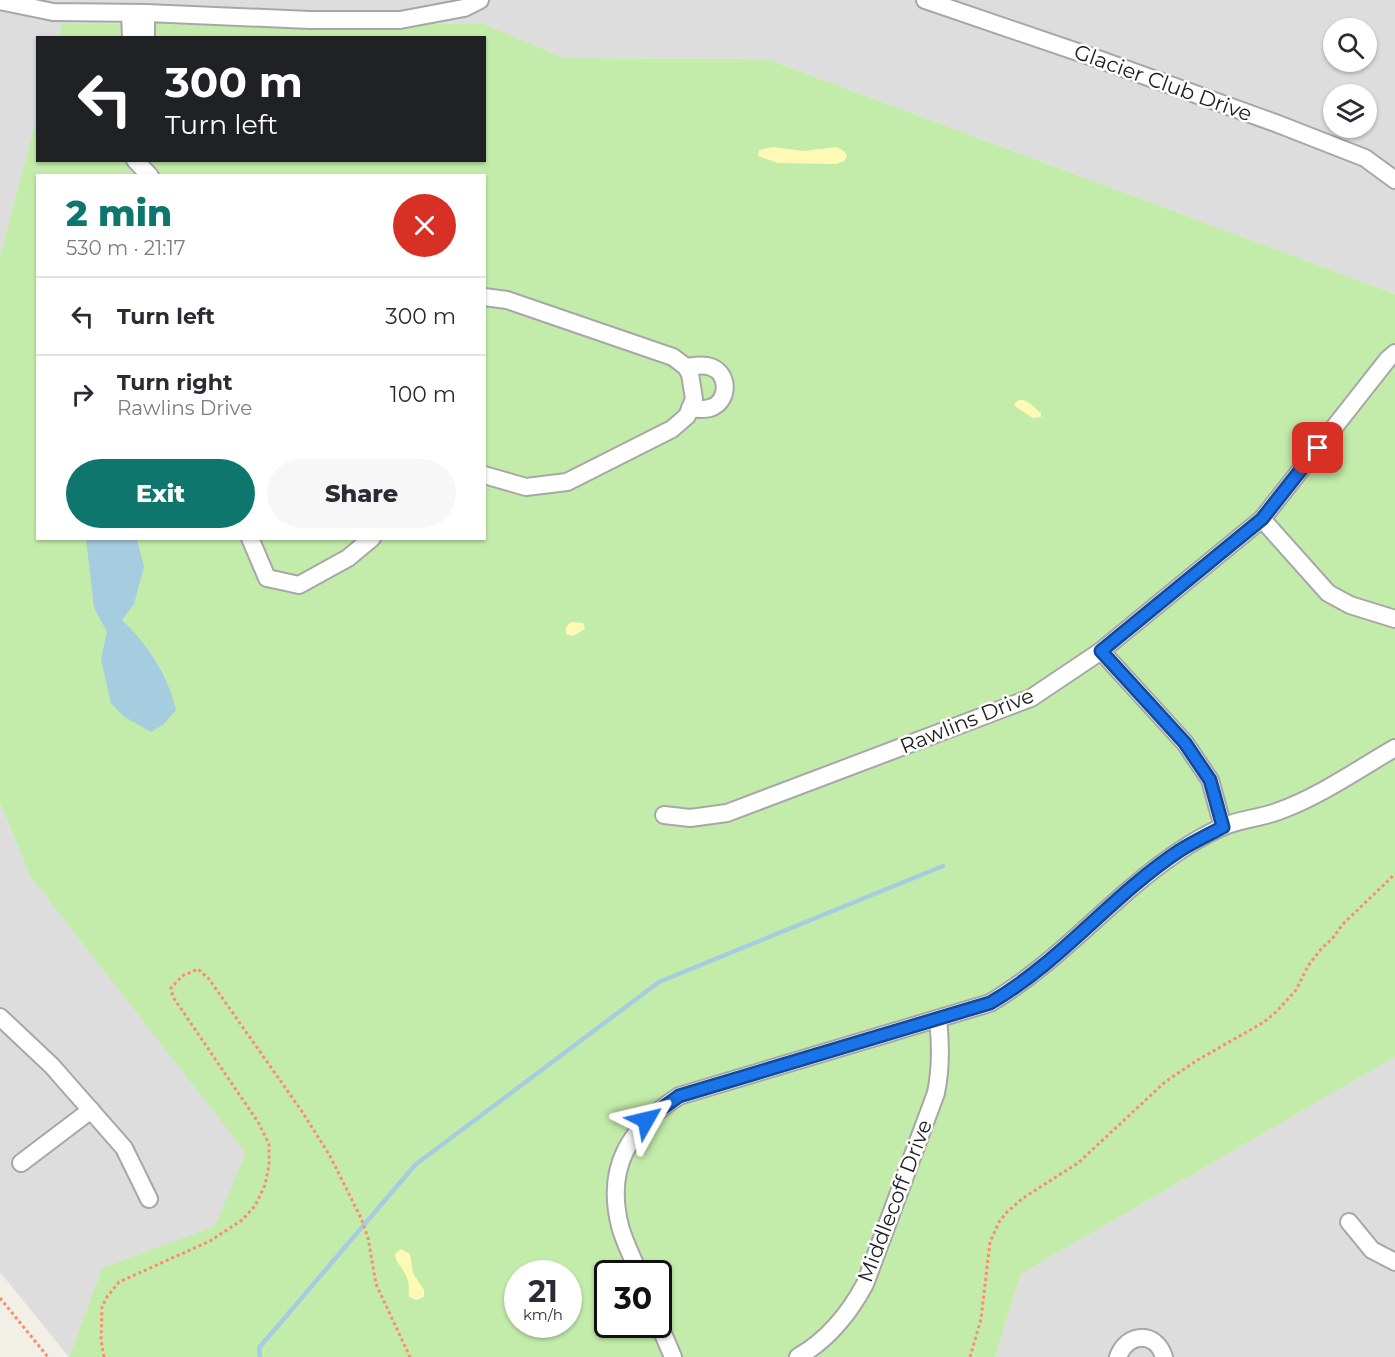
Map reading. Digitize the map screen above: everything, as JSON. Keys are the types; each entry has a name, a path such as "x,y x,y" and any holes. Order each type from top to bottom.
{"street":[{"path":"0,1 53,12 310,20 400,20 464,8 480,0"},
{"name":"Glacier Club Drive","path":"925,0 1278,124 1365,158 1395,180"},
{"path":"131,36 138,13"},
{"path":"138,13 145,36"},
{"path":"137,162 148,174"},
{"path":"486,297 507,300 674,357 687,367 694,399 687,416 672,429 567,482 526,487 486,476"},
{"name":"Rawlins Drive","path":"664,815 690,818 727,813 1031,698 1101,651 1262,519 1395,353"},
{"path":"687,367 709,366 722,375 724,382 723,397 718,403 706,409 690,408"},
{"path":"1262,519 1328,593 1350,605 1395,619"},
{"path":"251,540 267,578 299,585 348,558 370,540"},
{"path":"1101,651 1185,743 1210,780 1223,827"},
{"path":"633,1260 616,1209 615,1189 623,1155 646,1120 679,1096 990,1003 1039,971 1147,875 1179,851 1223,827 1278,812 1315,795 1395,748"},
{"path":"0,1017 52,1066 124,1148 149,1199"},
{"name":"Middlecoff Drive","path":"798,1357 840,1324 853,1307 865,1284 936,1094 941,1072 942,1048 938,1020"},
{"path":"21,1163 91,1110"},
{"path":"1349,1222 1372,1250 1395,1262"},
{"path":"665,1338 673,1357"},
{"path":"1118,1357 1126,1343 1140,1338 1155,1342 1164,1357"}],"path":[{"path":"970,1357 981,1319 990,1242 999,1222 1007,1212 1023,1198 1078,1163 1165,1082 1196,1061 1264,1022 1277,1011 1296,990 1308,966 1321,949 1343,924 1395,874"},
{"path":"104,1357 101,1340 102,1306 119,1282 210,1241 228,1230 255,1206 265,1185 269,1165 268,1144 258,1122 173,997 171,988 182,976 198,969 209,980 330,1156 362,1218 368,1236 376,1284 410,1357"},
{"path":"0,1298 48,1357"}],"shaded area":[{"path":"0,0 1395,0 1395,294 767,59 564,58 482,23 325,26 62,23 58,36 36,36 36,120 0,256"},
{"path":"0,803 30,876 247,1153 216,1226 102,1268 69,1357 0,1272"},
{"path":"1395,1057 1395,1357 995,1357 1021,1274"}],"green space":[{"path":"62,23 325,26 482,23 564,58 767,59 1395,294 1395,1057 1021,1274 995,1357 69,1357 102,1268 215,1226 246,1153 30,876 0,803 0,256 36,120 36,162 486,162 486,36 58,36"}],"sand":[{"path":"773,147 803,151 837,147 847,156 844,161 836,164 778,163 758,156 759,150"},
{"path":"1019,400 1031,404 1041,413 1041,417 1033,418 1016,407 1014,404"},
{"path":"571,622 583,623 585,629 573,636 566,634 566,627"},
{"path":"401,1249 410,1254 413,1273 424,1290 424,1297 417,1300 409,1297 408,1279 396,1259 395,1254"}],"water":[{"path":"86,540 137,540 144,567 134,604 122,620 156,661 168,685 176,710 164,724 151,732 123,716 111,703 101,659 107,632 94,608"}],"waterway":[{"path":"260,1357 259,1348 415,1165 659,982 943,866"}],"route":[{"path":"646,1120 679,1096 990,1003 1039,971 1147,875 1179,851 1223,827 1210,780 1185,743 1101,651 1262,519 1318,448"}]}
